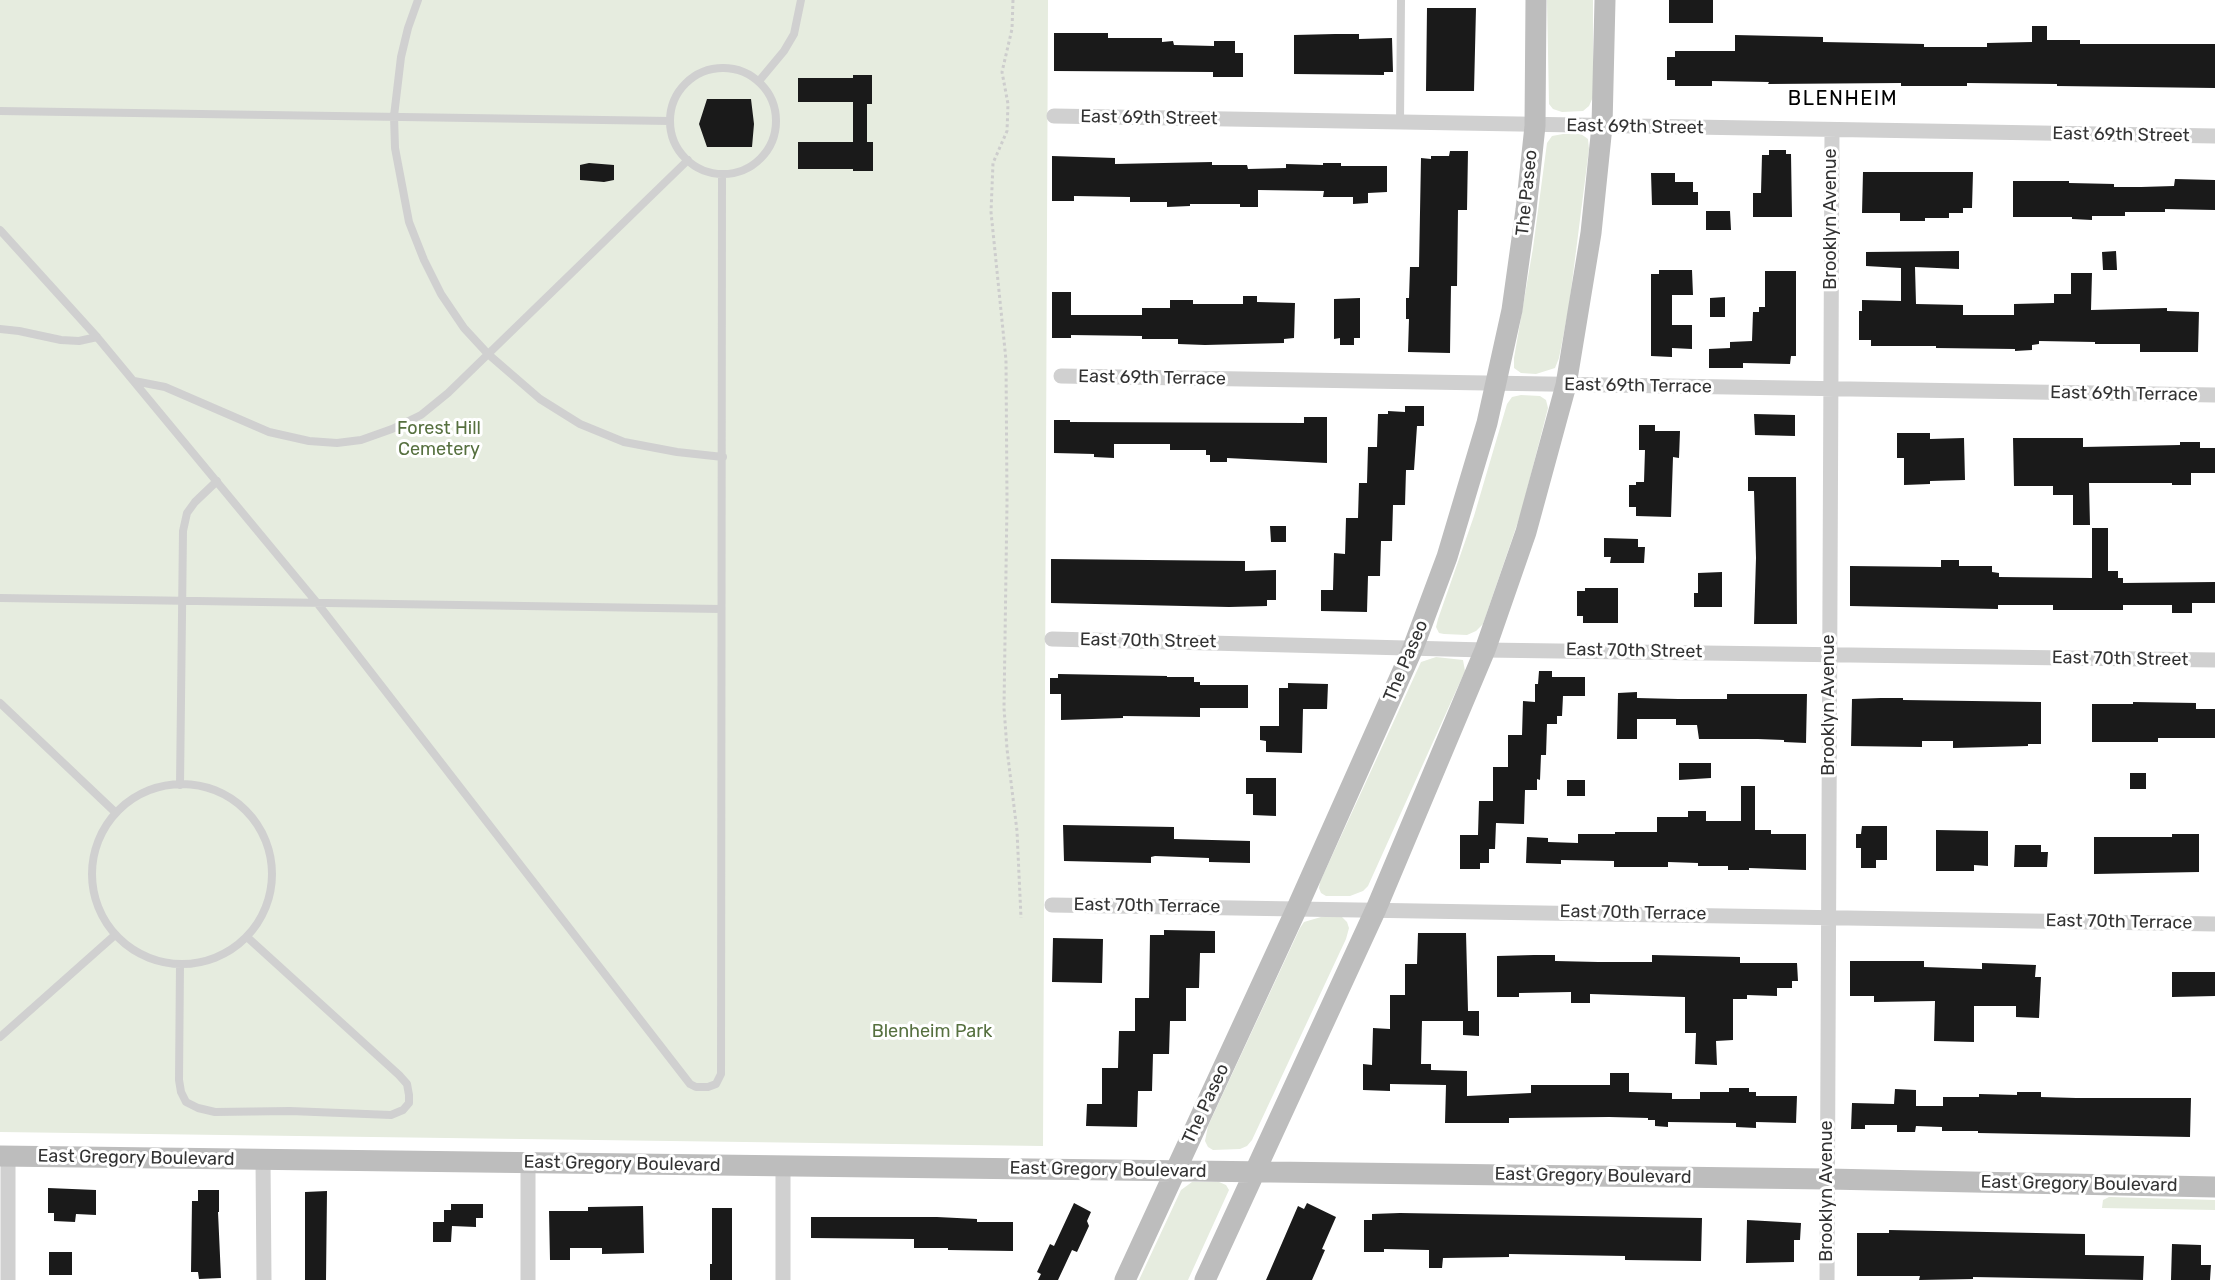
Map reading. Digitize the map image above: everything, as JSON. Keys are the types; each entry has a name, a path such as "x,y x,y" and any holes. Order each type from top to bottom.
{"main road":[{"name":"The Paseo","path":"1125,1280 1413,648 1454,536 1497,384 1514,299 1535,126 1536,0"},
{"path":"1206,1280 1376,909 1485,650 1526,532 1566,385 1591,233 1602,126 1605,0"},
{"name":"East Gregory Boulevard","path":"4,1156 1827,1179 2215,1187"}],"street":[{"name":"East 69th Street","path":"1054,116 2215,136"},
{"name":"Brooklyn Avenue","path":"1827,1280 1832,130"},
{"name":"East 69th Terrace","path":"1061,376 2215,395"},
{"name":"East 70th Street","path":"1052,639 1485,650 2215,660"},
{"name":"East 70th Terrace","path":"1052,904 2215,924"},
{"path":"4,1156 8,1280"},
{"path":"263,1160 264,1280"},
{"path":"528,1163 528,1280"},
{"path":"783,1167 783,1280"}],"lane":[{"path":"418,0 401,57 394,116 395,148 409,222 424,260 452,311 488,354 540,399 580,424 624,442 677,452 723,457"},
{"path":"759,81 784,51 794,34 801,0"},
{"path":"1400,123 1401,0"},
{"path":"727,67 743,71 759,81 774,101 777,121 769,148 756,163 739,172 722,174 696,166 680,153 672,137 670,121 673,102 684,84 700,72 727,67"},
{"path":"0,111 670,121"},
{"path":"134,381 165,387 269,432 309,441 337,443 361,440 392,429 421,415 488,354 688,160"},
{"path":"0,230 97,337 318,604 690,1084 696,1087 708,1087 716,1084 721,1074 722,174"},
{"path":"0,329 61,340 79,341 97,337"},
{"path":"180,784 183,531 187,513 217,481"},
{"path":"0,598 721,609"},
{"path":"0,703 116,813"},
{"path":"180,784 211,789 224,794 245,810 262,833 271,858 271,889 260,919 247,937 214,958 180,964 162,962 136,952 115,935 100,912 93,890 91,868 97,841 116,813 129,801 146,791 180,784"},
{"path":"0,1037 115,935"},
{"path":"180,964 179,1080 186,1102 215,1112 290,1111 391,1115 403,1110 409,1103 410,1095 407,1084 399,1075 247,937"}],"path":[{"path":"1013,0 1012,29 1002,72 1008,104 1007,131 993,163 991,213 1006,360 1004,708 1017,831 1021,918"}],"green space":[{"name":"Forest Hill Cemetery","path":"0,0 1048,0 1043,1146 0,1132"},
{"path":"1547,0 1593,0 1593,97 1589,106 1583,111 1562,112 1553,109 1549,104"},
{"path":"1581,134 1588,139 1589,149 1569,306 1555,368 1536,374 1521,373 1514,368 1514,358 1533,248 1547,143 1552,136"},
{"path":"1540,396 1546,400 1548,408 1521,513 1483,624 1476,631 1467,635 1439,633 1436,627 1438,619 1474,516 1507,404 1512,397"},
{"path":"1436,657 1463,660 1465,671 1368,886 1363,891 1350,896 1326,896 1321,893 1320,882 1421,662"},
{"path":"1321,917 1342,917 1349,928 1346,939 1252,1140 1240,1149 1213,1150 1205,1141 1208,1126 1300,928 1304,922"},
{"path":"1192,1182 1219,1182 1226,1185 1229,1190 1188,1280 1139,1280 1181,1190"},
{"path":"2109,1197 2215,1200 2215,1210 2102,1208 2103,1200"}],"building":[{"path":"1669,0 1713,0 1713,23 1669,23"},
{"path":"1427,8 1476,8 1474,91 1426,91"},
{"path":"2032,26 2047,26 2047,40 2080,40 2080,44 2215,44 2215,88 1967,83 1967,86 1901,86 1901,83 1768,84 1769,82 1712,81 1712,86 1675,86 1675,80 1667,80 1667,57 1675,57 1675,51 1735,51 1735,35 1823,37 1823,42 1924,44 1924,47 1987,47 1987,43 2032,42"},
{"path":"1054,33 1108,33 1108,38 1162,38 1162,42 1173,41 1174,45 1214,46 1214,41 1235,41 1235,53 1243,53 1243,77 1213,77 1213,72 1054,71"},
{"path":"1359,34 1359,39 1392,38 1393,72 1384,72 1384,75 1294,74 1294,35"},
{"path":"853,75 872,75 872,104 867,104 867,142 873,142 873,171 798,169 798,142 853,142 853,102 798,102 798,78 853,78"},
{"path":"707,99 751,99 754,124 752,147 707,147 699,124"},
{"path":"1769,150 1786,150 1786,154 1791,154 1792,217 1753,217 1753,193 1761,193 1762,155 1769,155"},
{"path":"1450,151 1468,151 1467,210 1458,210 1457,286 1451,286 1450,353 1408,352 1409,319 1406,319 1406,298 1409,298 1410,267 1419,267 1421,158 1449,156"},
{"path":"1052,156 1115,158 1115,164 1212,162 1212,165 1247,165 1248,169 1286,168 1286,164 1323,165 1323,163 1341,163 1341,166 1387,166 1387,192 1368,193 1368,203 1353,204 1353,197 1323,197 1324,191 1258,190 1258,207 1240,207 1240,204 1190,204 1190,206 1167,207 1167,202 1130,202 1130,197 1074,196 1074,201 1052,201"},
{"path":"589,163 614,165 614,180 604,182 580,180 580,165"},
{"path":"1863,172 1973,172 1972,208 1963,208 1963,213 1949,213 1949,218 1925,218 1925,221 1900,221 1900,213 1862,213"},
{"path":"1651,173 1675,173 1675,182 1693,182 1693,192 1698,192 1698,205 1652,205"},
{"path":"2175,179 2215,180 2215,210 2165,209 2165,212 2125,212 2125,216 2092,216 2092,220 2072,219 2072,217 2013,217 2013,181 2069,181 2069,183 2114,184 2114,187 2141,187 2174,186"},
{"path":"1706,211 1730,211 1731,230 1706,230"},
{"path":"1959,251 1959,269 1915,267 1916,304 1963,305 1963,315 2014,315 2014,304 2054,303 2054,294 2071,294 2071,273 2092,273 2091,310 2167,308 2167,311 2199,312 2198,352 2140,352 2140,344 2095,344 2095,342 2039,341 2039,344 2032,345 2032,350 2015,351 2015,349 1936,348 1936,346 1871,346 1871,340 1859,340 1859,311 1862,311 1862,300 1901,301 1901,268 1866,266 1866,252"},
{"path":"2116,251 2117,270 2103,270 2102,252"},
{"path":"1659,270 1692,270 1693,295 1672,295 1672,325 1692,325 1692,349 1672,348 1672,357 1651,356 1651,274 1659,274"},
{"path":"1765,271 1796,271 1796,356 1791,356 1790,364 1743,363 1743,368 1709,368 1709,349 1730,348 1730,342 1752,341 1753,312 1759,312 1759,307 1765,307"},
{"path":"1052,292 1071,292 1071,315 1142,315 1142,308 1170,308 1170,300 1193,300 1193,304 1243,304 1243,296 1257,296 1257,302 1295,303 1294,338 1284,339 1284,343 1205,345 1178,344 1178,339 1142,339 1142,336 1071,335 1071,338 1052,338"},
{"path":"1725,297 1725,317 1710,317 1710,298"},
{"path":"1360,298 1360,338 1354,338 1354,345 1340,345 1340,338 1334,339 1334,299"},
{"path":"1405,406 1424,406 1424,426 1417,426 1414,470 1406,470 1405,505 1393,505 1392,541 1381,541 1380,576 1368,576 1367,612 1321,611 1321,590 1333,590 1334,553 1345,554 1346,518 1358,518 1359,483 1367,483 1368,447 1377,447 1378,414 1388,414 1388,411 1405,412"},
{"path":"1754,414 1795,415 1795,436 1755,435"},
{"path":"1304,417 1327,417 1327,463 1227,458 1227,462 1210,462 1210,455 1206,455 1206,450 1170,450 1170,444 1114,444 1114,458 1094,457 1094,454 1054,453 1054,420 1070,420 1070,422 1304,423"},
{"path":"1639,425 1655,425 1655,431 1680,431 1679,458 1673,457 1671,517 1636,516 1636,507 1629,507 1629,485 1644,482 1645,450 1639,450"},
{"path":"1897,433 1930,433 1930,439 1964,438 1965,480 1930,481 1930,484 1904,485 1904,458 1897,458"},
{"path":"2013,438 2083,438 2083,447 2180,445 2180,442 2200,442 2200,448 2215,448 2215,473 2191,473 2191,485 2089,483 2090,525 2073,525 2073,495 2053,495 2053,486 2014,486"},
{"path":"1748,477 1796,477 1797,624 1754,624 1756,558 1754,491 1748,491"},
{"path":"1270,526 1286,526 1286,542 1271,542"},
{"path":"2092,528 2108,528 2108,571 2118,571 2118,578 2123,578 2123,583 2215,582 2215,603 2192,603 2192,613 2172,613 2172,605 2123,605 2123,610 2053,610 2053,605 1998,605 1998,609 1850,606 1850,566 1941,567 1941,560 1959,560 1959,566 1992,566 1992,572 1999,573 1999,577 2092,578"},
{"path":"1604,538 1638,539 1638,547 1645,547 1644,563 1610,563 1611,557 1604,557"},
{"path":"1051,559 1245,561 1245,571 1276,570 1276,600 1267,600 1267,606 1229,607 1051,603"},
{"path":"1722,572 1722,607 1694,607 1694,593 1698,593 1698,573"},
{"path":"1585,588 1618,588 1618,623 1583,623 1583,616 1577,616 1577,591 1585,591"},
{"path":"1539,671 1552,671 1552,677 1585,677 1585,696 1563,696 1562,716 1557,716 1557,724 1547,724 1546,755 1541,755 1540,780 1537,779 1537,790 1525,790 1524,824 1496,823 1495,849 1489,849 1489,863 1480,863 1480,869 1460,869 1460,835 1478,835 1479,801 1493,801 1493,767 1508,767 1508,735 1522,735 1523,701 1535,702 1535,684 1538,684"},
{"path":"1058,674 1194,677 1194,682 1200,682 1200,685 1248,685 1248,708 1200,708 1200,717 1123,716 1123,718 1061,720 1061,694 1050,694 1050,678 1058,678"},
{"path":"1288,683 1328,684 1327,709 1303,709 1302,753 1266,752 1266,741 1260,740 1260,726 1279,726 1279,688 1288,688"},
{"path":"1637,692 1637,698 1678,699 1727,699 1727,694 1807,694 1806,743 1758,739 1699,739 1697,725 1676,725 1676,719 1637,719 1637,739 1617,739 1618,693"},
{"path":"1903,698 1903,700 2041,702 2041,744 1953,748 1953,741 1922,741 1922,747 1851,746 1852,699"},
{"path":"2133,702 2196,703 2196,709 2215,709 2215,738 2158,738 2158,742 2092,742 2092,704 2133,704"},
{"path":"1679,763 1711,763 1711,778 1679,780"},
{"path":"2130,773 2146,773 2146,789 2130,789"},
{"path":"1246,778 1276,778 1276,816 1253,815 1253,794 1246,794"},
{"path":"1567,780 1585,780 1585,796 1567,796"},
{"path":"1741,786 1755,786 1755,830 1771,830 1771,834 1806,834 1806,870 1749,868 1749,870 1728,870 1728,866 1698,866 1698,863 1668,862 1668,867 1614,867 1614,861 1561,860 1561,864 1526,863 1527,837 1548,838 1548,842 1578,843 1578,834 1657,832 1657,817 1688,817 1688,811 1706,811 1706,821 1741,821"},
{"path":"1063,825 1174,827 1174,839 1250,841 1250,863 1209,862 1209,858 1155,856 1151,857 1151,863 1064,861"},
{"path":"1862,826 1887,826 1887,860 1876,860 1876,868 1861,868 1861,848 1856,848 1856,834 1861,834"},
{"path":"1936,830 1988,831 1988,866 1974,865 1974,871 1936,871"},
{"path":"2172,834 2199,834 2199,872 2094,874 2094,837 2172,837"},
{"path":"2015,845 2041,845 2041,852 2048,852 2047,867 2014,867"},
{"path":"1164,930 1215,931 1215,953 1200,953 1199,988 1186,988 1186,1021 1170,1021 1169,1054 1153,1054 1152,1091 1138,1091 1137,1127 1086,1126 1087,1104 1102,1104 1102,1068 1118,1068 1119,1031 1135,1031 1135,998 1149,998 1150,935 1164,935"},
{"path":"1418,933 1466,933 1468,1011 1479,1011 1479,1036 1463,1035 1463,1021 1422,1021 1421,1064 1431,1064 1431,1070 1467,1071 1467,1096 1531,1093 1531,1085 1610,1085 1610,1073 1629,1073 1629,1092 1672,1093 1672,1099 1700,1099 1700,1092 1729,1092 1729,1088 1749,1088 1749,1092 1756,1092 1756,1096 1797,1096 1796,1123 1756,1122 1756,1128 1736,1127 1736,1123 1668,1122 1668,1127 1655,1126 1655,1120 1648,1120 1648,1118 1609,1117 1509,1118 1509,1123 1445,1123 1446,1085 1390,1084 1390,1091 1363,1090 1363,1064 1372,1065 1373,1028 1390,1029 1390,995 1405,995 1405,964 1417,964"},
{"path":"1053,938 1103,939 1102,983 1052,982"},
{"path":"1555,955 1555,961 1652,962 1652,955 1740,957 1740,963 1797,963 1798,981 1792,981 1792,988 1777,988 1777,996 1747,995 1747,999 1733,999 1733,1040 1716,1041 1717,1065 1695,1064 1696,1033 1685,1033 1685,997 1590,994 1590,1003 1571,1003 1571,992 1519,993 1519,997 1497,997 1497,956"},
{"path":"1850,961 1924,961 1924,967 1982,969 1982,963 2036,965 2035,977 2041,977 2039,1018 2016,1017 2016,1006 1974,1006 1974,1042 1934,1041 1935,1001 1874,1002 1874,996 1850,996"},
{"path":"2172,972 2215,972 2215,996 2172,997"},
{"path":"1895,1089 1916,1090 1916,1106 1943,1106 1943,1097 1979,1097 1979,1094 2017,1095 2017,1092 2041,1092 2041,1097 2191,1098 2190,1137 1978,1133 1978,1131 1942,1131 1942,1127 1916,1126 1915,1132 1897,1132 1897,1125 1865,1125 1865,1129 1851,1129 1852,1103 1894,1104"},
{"path":"48,1188 96,1190 96,1215 76,1214 75,1222 54,1221 54,1213 48,1213"},
{"path":"198,1190 219,1190 221,1278 199,1279 198,1272 191,1272 192,1201 198,1201"},
{"path":"327,1191 326,1280 305,1280 305,1192"},
{"path":"1074,1203 1091,1212 1087,1221 1089,1226 1077,1252 1072,1250 1058,1280 1038,1280 1041,1274 1037,1272 1050,1244 1054,1246"},
{"path":"1307,1203 1336,1217 1312,1280 1266,1280 1298,1206 1304,1209"},
{"path":"451,1204 483,1204 483,1218 476,1218 476,1227 452,1226 451,1242 433,1242 433,1222 444,1222 444,1210 451,1210"},
{"path":"643,1206 644,1253 602,1254 602,1248 570,1248 570,1260 550,1260 549,1211 588,1211 588,1207"},
{"path":"712,1208 732,1208 732,1280 710,1280"},
{"path":"1372,1214 1702,1218 1701,1261 1625,1260 1625,1256 1509,1254 1509,1257 1443,1258 1442,1268 1429,1268 1429,1250 1384,1249 1384,1252 1364,1252 1364,1220 1372,1220"},
{"path":"811,1217 937,1217 977,1219 977,1222 1013,1222 1013,1251 914,1248 914,1239 811,1238"},
{"path":"1747,1220 1801,1223 1800,1240 1794,1240 1794,1262 1746,1263"},
{"path":"1889,1230 2085,1234 2085,1255 2144,1256 2143,1280 1973,1277 1973,1279 1919,1280 1920,1276 1857,1276 1857,1233 1889,1233"},
{"path":"2172,1244 2201,1245 2201,1265 2211,1265 2210,1280 2171,1280"},
{"path":"49,1252 72,1252 72,1275 49,1275"}],"district":[{"name":"BLENHEIM","path":"1843,99"}],"park label":[{"name":"Blenheim Park","path":"932,1032"}]}
